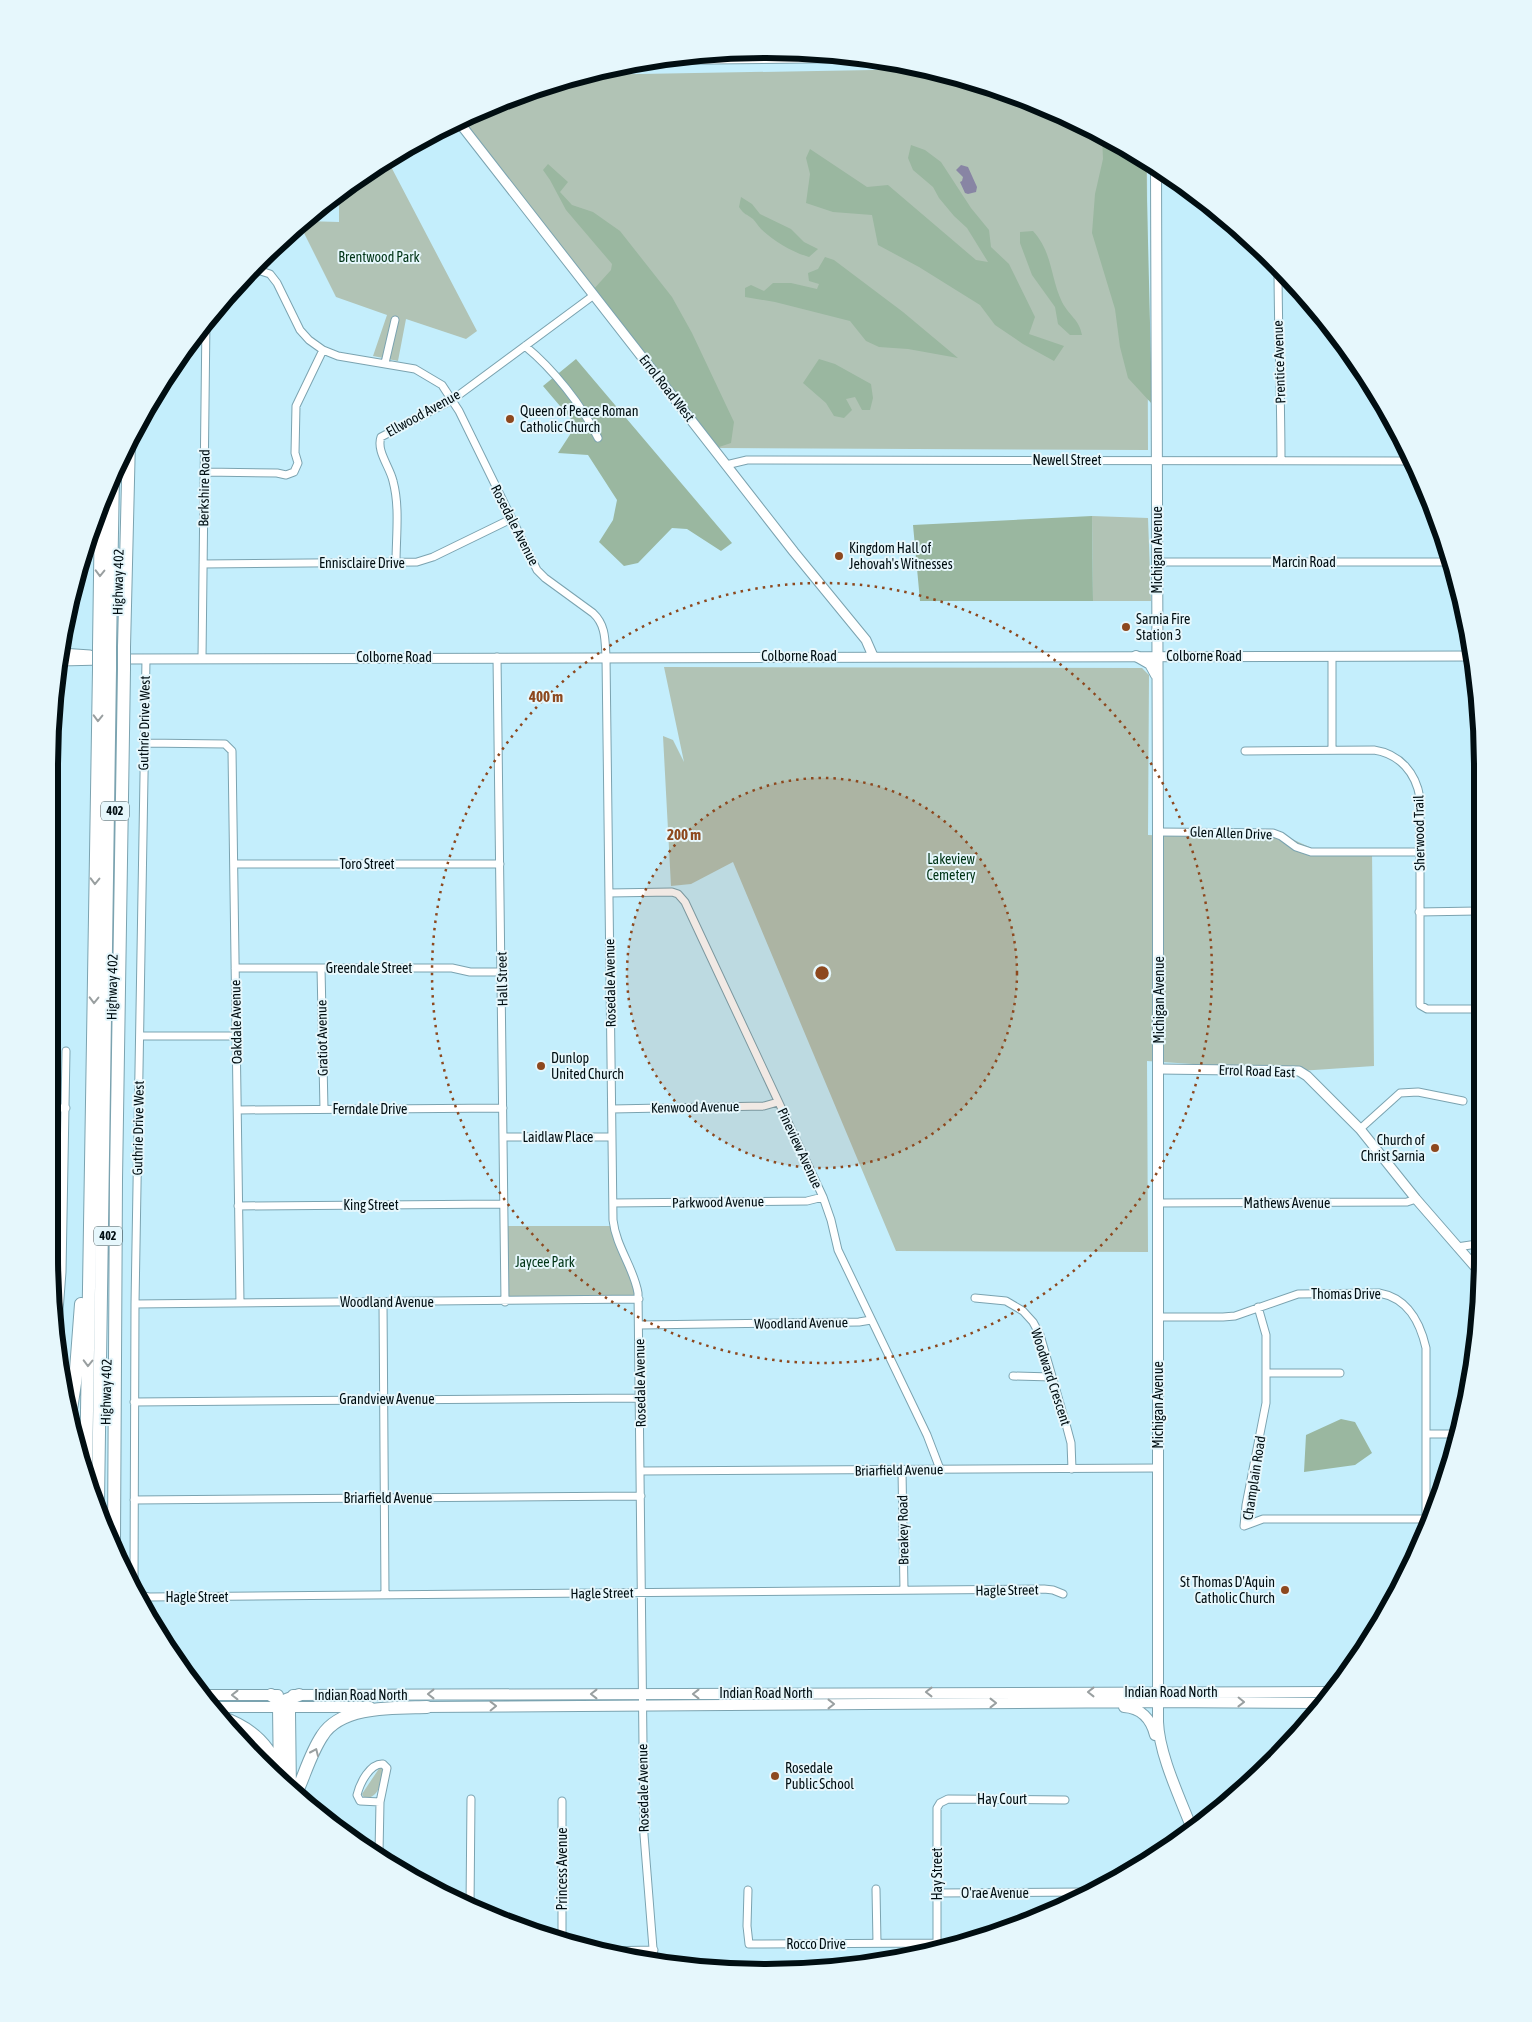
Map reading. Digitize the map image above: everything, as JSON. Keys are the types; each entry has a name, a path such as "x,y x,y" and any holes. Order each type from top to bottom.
{"highway":[{"path":"98,1493 114,658 128,460"},
{"name":"Highway 402","path":"105,1511 114,658 119,477"},
{"path":"113,491 116,1180 114,1533"},
{"name":"Highway 402","path":"86,1454 92,1086 114,658 102,519"},
{"path":"72,1400 82,1292 85,1185 92,1086"},
{"path":"271,1695 283,1705 291,1728 290,1781"},
{"path":"283,1705 298,1695"},
{"path":"280,1771 283,1705"},
{"path":"298,1788 322,1736 330,1726 344,1717 375,1709 427,1706"},
{"path":"233,1723 242,1726 265,1746 275,1767"}],"main road":[{"name":"Michigan Avenue","path":"1156,175 1159,1069 1157,1203 1157,1696 1158,1730 1169,1768 1190,1823"},
{"path":"1136,656 1150,664 1157,679"},
{"name":"Indian Road North","path":"210,1695 643,1693 1157,1696 1324,1692"},
{"name":"Indian Road North","path":"220,1707 1096,1703 1157,1696 1315,1703"},
{"path":"1096,1703 1134,1709 1147,1717 1161,1754 1169,1768"}],"street":[{"name":"Errol Road West","path":"462,127 726,465 866,640 873,656"},
{"name":"Rosedale Avenue","path":"260,271 270,274 277,283 300,330 309,340 323,350 338,356 415,369 442,385 452,400 537,570 599,618 604,630 606,657 613,1203 616,1237 634,1277 639,1299 644,1835 654,1955"},
{"name":"Prentice Avenue","path":"1278,276 1281,460"},
{"name":"Ellwood Avenue","path":"396,563 396,490 392,475 380,448 380,440 388,432 452,400 594,295"},
{"path":"385,363 395,320"},
{"name":"Berkshire Road","path":"202,658 206,333"},
{"path":"524,346 544,364 583,412 598,438"},
{"path":"204,472 277,473 286,475 294,472 298,463 295,453 296,406 323,350"},
{"name":"Newell Street","path":"726,465 735,461 747,460 1405,461"},
{"name":"Ennisclaire Drive","path":"203,564 413,563 428,560 511,519"},
{"name":"Marcin Road","path":"1157,562 1444,562"},
{"name":"Colborne Road","path":"67,653 114,658 146,659 1465,654"},
{"path":"1332,656 1332,750"},
{"name":"Hall Street","path":"497,657 505,1302"},
{"name":"Colborne Road","path":"66,661 114,658"},
{"name":"Guthrie Drive West","path":"134,1575 134,1402 146,659"},
{"name":"Oakdale Avenue","path":"144,743 225,744 232,751 234,758 240,1303"},
{"name":"Sherwood Trail","path":"1245,751 1380,751 1395,757 1409,769 1417,785 1420,798 1420,1001 1423,1008 1474,1009"},
{"name":"Glen Allen Drive","path":"1158,832 1273,833 1281,836 1296,847 1317,852 1419,852"},
{"name":"Toro Street","path":"234,864 500,864"},
{"name":"Pineview Avenue","path":"609,893 672,892 682,897 823,1197 830,1214 838,1250 927,1436 940,1469"},
{"path":"1419,912 1474,911"},
{"name":"Greendale Street","path":"235,968 452,968 470,972 502,972"},
{"name":"Gratiot Avenue","path":"321,968 324,1109"},
{"path":"140,1036 236,1036"},
{"path":"59,1306 62,1272 66,1051"},
{"name":"Errol Road East","path":"1159,1069 1299,1071 1308,1076 1360,1130 1474,1266"},
{"path":"1360,1130 1400,1093 1418,1092 1464,1101"},
{"name":"Kenwood Avenue","path":"612,1109 764,1106 778,1102"},
{"path":"58,1108 66,1108"},
{"name":"Ferndale Drive","path":"238,1110 503,1108"},
{"name":"Laidlaw Place","path":"503,1137 612,1137"},
{"name":"Parkwood Avenue","path":"613,1203 807,1201 823,1197"},
{"name":"Mathews Avenue","path":"1157,1203 1407,1202 1416,1199"},
{"name":"King Street","path":"238,1206 504,1204"},
{"path":"58,1206 63,1206"},
{"path":"1457,1247 1474,1244"},
{"name":"Thomas Drive","path":"1158,1317 1223,1318 1235,1316 1298,1294 1380,1293 1400,1300 1418,1321 1426,1348 1428,1509"},
{"name":"Woodward Crescent","path":"975,1298 1006,1301 1028,1316 1040,1335 1069,1437 1072,1468"},
{"name":"Woodland Avenue","path":"136,1304 505,1302 639,1299"},
{"path":"383,1302 386,1595"},
{"name":"Champlain Road","path":"1258,1307 1266,1335 1266,1410 1246,1506 1244,1526 1263,1519 1424,1519"},
{"name":"Woodland Avenue","path":"640,1325 860,1322 871,1320"},
{"path":"1266,1373 1340,1373"},
{"path":"1013,1376 1052,1377"},
{"name":"Grandview Avenue","path":"134,1402 640,1398"},
{"path":"1427,1434 1451,1434"},
{"name":"Briarfield Avenue","path":"641,1471 902,1471 940,1469 1158,1468"},
{"name":"Breakey Road","path":"902,1471 904,1590"},
{"name":"Briarfield Avenue","path":"134,1500 641,1496"},
{"name":"Hagle Street","path":"145,1596 1044,1589 1063,1594"},
{"path":"379,1849 380,1802 387,1768 383,1764 375,1764 356,1795 360,1801 380,1802"},
{"path":"470,1899 471,1799"},
{"name":"Hay Court","path":"940,1803 948,1799 1065,1800"},
{"name":"Princess Avenue","path":"562,1801 562,1934"},
{"name":"Hay Street","path":"937,1943 937,1808 940,1803"},
{"path":"876,1889 877,1944"},
{"name":"Rocco Drive","path":"748,1890 748,1944 929,1945"},
{"name":"O'rae Avenue","path":"937,1893 1077,1892"},
{"path":"626,1951 654,1950"}],"green space":[{"path":"895,70 904,71 994,95 1037,111 1120,152 1147,169 1148,450 716,448 466,125 495,111 538,95 614,74"},
{"path":"1102,143 1146,168 1152,404 1128,378 1120,347 1115,309 1092,233 1095,194 1103,159"},
{"path":"911,145 925,150 941,162 971,208 989,230 991,247 1009,264 1035,317 1029,334 1064,346 1054,361 1023,344 995,325 980,305 919,267 878,245 872,215 833,212 806,203 810,174 806,158 810,149 867,187 888,185 976,260 988,262 967,228 939,198 933,187 913,170 908,158"},
{"path":"548,164 568,182 560,192 572,205 593,212 620,231 672,297 692,333 734,422 731,443 716,448 592,291 611,270 612,264 566,210 543,170"},
{"name":"Brentwood Park","path":"390,165 477,331 466,339 406,319 398,361 373,356 387,315 336,297 303,230 314,221 339,222 339,201"},
{"path":"741,197 752,204 760,214 791,229 804,242 818,249 809,257 777,242 741,210 739,207"},
{"path":"1033,231 1048,257 1062,302 1079,325 1082,335 1070,335 1058,324 1055,307 1032,275 1020,243 1020,232"},
{"path":"825,257 834,260 903,312 958,358 908,349 879,347 866,341 850,321 775,302 745,297 745,288 751,285 764,291 773,283 791,283 817,289 819,284 809,281 808,273 818,269"},
{"path":"576,359 732,543 721,551 687,529 672,528 638,563 624,566 599,542 613,520 617,500 588,455 558,453 573,430 571,419 543,386"},
{"path":"819,359 835,364 871,384 873,398 870,410 862,410 855,397 846,399 852,410 844,418 834,416 826,403 803,383"},
{"path":"1092,516 1148,518 1151,601 1093,601"},
{"path":"1092,516 1093,601 920,601 913,525"},
{"name":"Lakeview Cemetery","path":"664,667 1142,668 1149,675 1148,835 1177,836 1257,832 1283,835 1316,850 1372,850 1374,1066 1299,1071 1147,1061 1148,1252 896,1251 733,862 691,884 671,886 663,736 673,740 684,762"},
{"name":"Jaycee Park","path":"507,1226 612,1226 627,1263 637,1297 509,1300"},
{"path":"1341,1419 1355,1422 1372,1453 1355,1465 1304,1472 1306,1435"},
{"path":"380,1767 384,1768 384,1772 378,1790 373,1796 364,1798 362,1794"}],"shaded area":[{"path":"961,165 968,167 977,187 976,192 965,193 960,182 963,177 956,170"}],"place":[{"name":"Queen of Peace Roman Catholic Church","path":"510,419"},
{"name":"Kingdom Hall of Jehovah's Witnesses","path":"839,556"},
{"name":"Sarnia Fire Station 3","path":"1126,627"},
{"name":"Dunlop United Church","path":"541,1066"},
{"name":"Church of Christ Sarnia","path":"1435,1148"},
{"name":"St Thomas D'Aquin Catholic Church","path":"1285,1590"},
{"name":"Rosedale Public School","path":"775,1776"}]}
